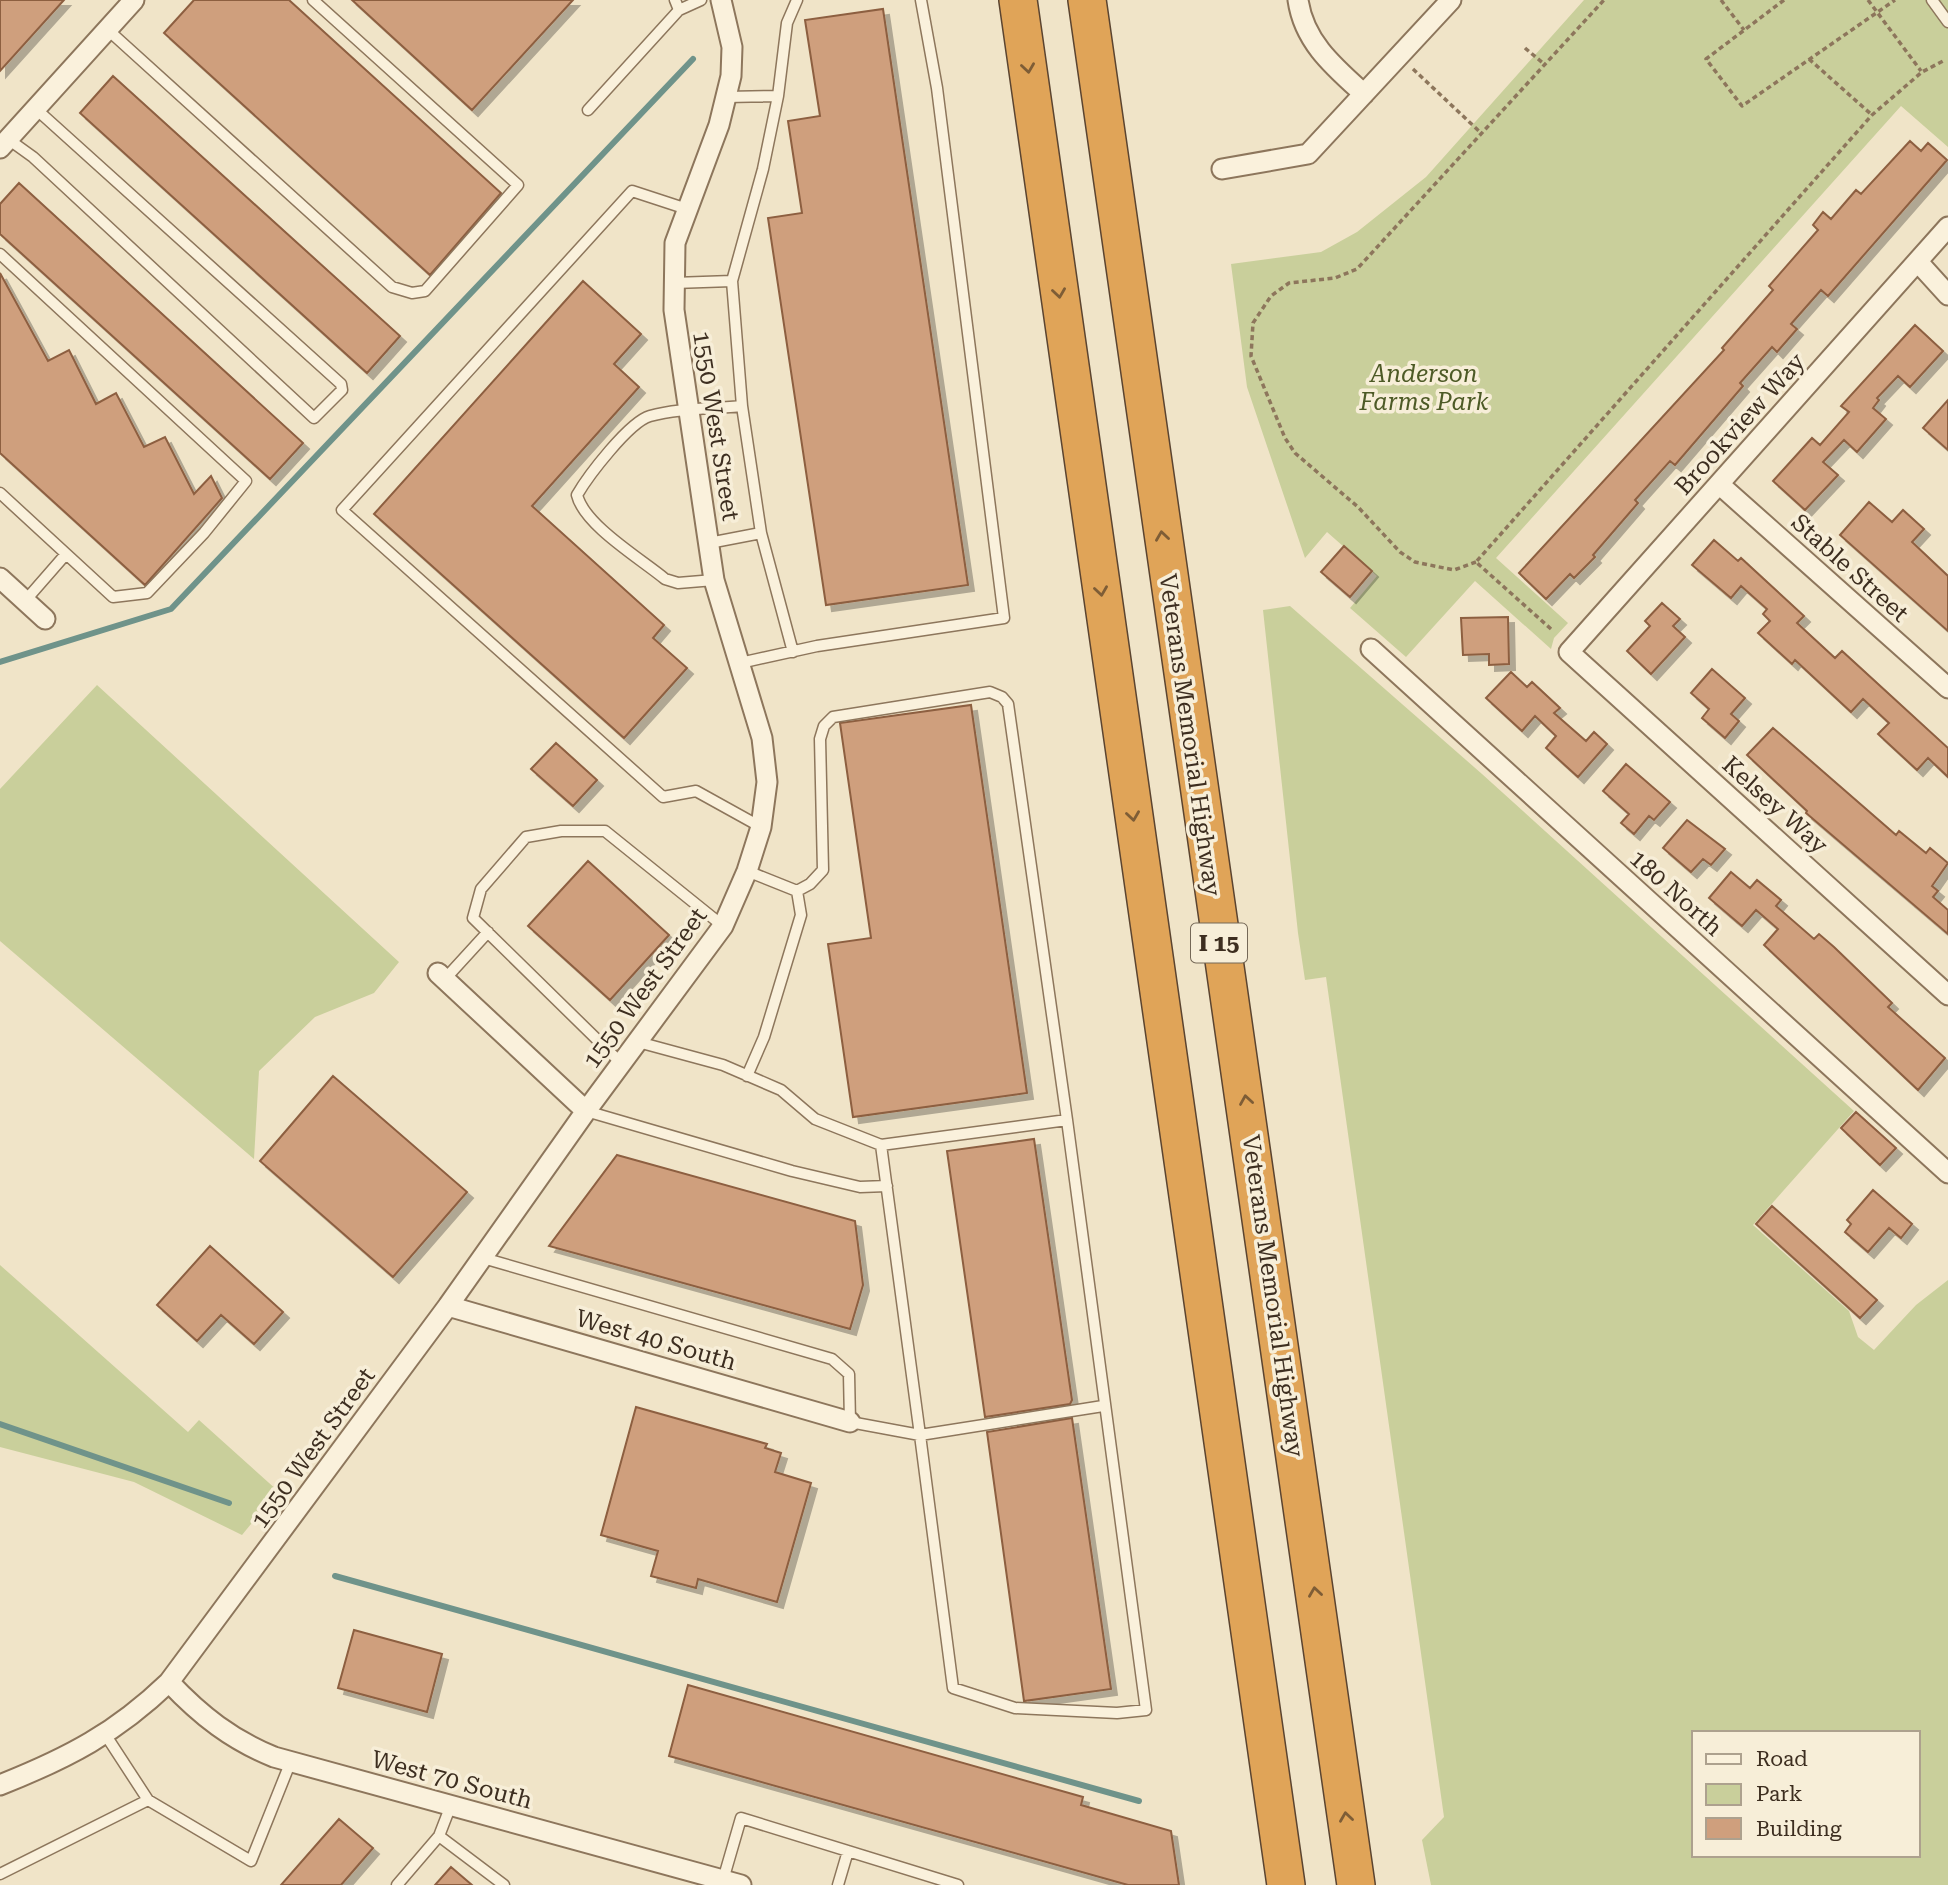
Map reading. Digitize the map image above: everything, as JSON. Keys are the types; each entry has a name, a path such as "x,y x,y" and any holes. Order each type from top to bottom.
{"highway":[{"path":"1018,0 1286,1885"},
{"name":"Veterans Memorial Highway","path":"1087,0 1356,1885"}],"street":[{"path":"4,143 134,0"},
{"name":"1550 West Street","path":"0,1785 58,1762 132,1718 169,1682 448,1306 586,1111 723,926 747,871 761,827 767,782 762,738 740,663 730,640 714,580 674,310 675,243 719,125 726,97 732,47 721,0"},
{"path":"1298,0 1303,24 1312,41 1364,94"},
{"path":"1222,169 1308,154 1451,0"},
{"name":"Brookview Way","path":"1569,652 1948,228"},
{"path":"1918,262 1948,295"},
{"name":"Stable Street","path":"1719,484 1948,688"},
{"path":"1,580 45,619"},
{"name":"180 North","path":"1371,649 1948,1173"},
{"name":"Kelsey Way","path":"1569,652 1948,995"},
{"path":"441,976 586,1111"},
{"name":"West 40 South","path":"448,1306 850,1422"},
{"name":"West 70 South","path":"169,1682 199,1713 220,1729 247,1746 291,1762 732,1882"}],"lane":[{"path":"107,29 392,287 412,293 425,290 518,185 313,0"},
{"path":"589,110 677,5 701,0"},
{"path":"793,652 761,533 742,406 732,281 763,169 778,96 787,23 797,0"},
{"path":"740,663 1004,618 937,88 921,0"},
{"path":"1932,0 1948,22"},
{"path":"726,97 778,96"},
{"path":"4,143 33,157 314,418 342,390 341,384 36,109"},
{"path":"687,209 632,191 342,510 663,797 696,791 761,827"},
{"path":"0,254 246,481 204,533 147,593 113,597 0,493"},
{"path":"674,284 732,281"},
{"path":"714,580 678,583 665,579 592,520 580,508 577,495 584,482 623,438 648,416 742,406"},
{"path":"709,543 761,533"},
{"path":"25,601 66,554"},
{"path":"797,891 810,884 823,870 820,739 824,726 832,717 990,692 1002,696 1008,704 1146,1710 1117,1713 1014,1708 953,1688 881,1145"},
{"path":"622,1064 473,918 481,889 526,836 561,831 605,831 723,926"},
{"path":"747,871 797,891"},
{"path":"747,1076 764,1037 801,915 797,891"},
{"path":"441,976 488,932"},
{"path":"638,1042 723,1066 747,1076 780,1090 815,1119 881,1145 1067,1120"},
{"path":"586,1111 792,1171 860,1187 887,1186"},
{"path":"483,1258 832,1359 849,1374 850,1422 920,1435 1103,1406"},
{"path":"105,1734 148,1800 251,1861 291,1762"},
{"path":"0,1874 148,1800"},
{"path":"397,1885 439,1836 451,1805"},
{"path":"732,1882 741,1818 958,1885"},
{"path":"439,1836 504,1885"},
{"path":"838,1885 848,1851"}],"path":[{"path":"1604,0 1480,132 1421,203 1357,269 1335,278 1289,283 1271,296 1253,323 1251,356 1285,438 1295,453 1359,508 1400,552 1415,562 1454,570 1476,562 1872,115 1922,72 1945,60"},
{"path":"1721,0 1744,30"},
{"path":"1784,0 1706,59 1742,106 1895,0"},
{"path":"1868,0 1922,72"},
{"path":"1525,48 1544,65"},
{"path":"1809,59 1872,115"},
{"path":"1406,63 1480,132"},
{"path":"1476,562 1551,629"}],"green space":[{"name":"Anderson Farms Park","path":"1584,0 1948,0 1948,147 1901,106 1496,558 1568,623 1554,638 1551,649 1475,581 1406,657 1350,608 1377,576 1327,532 1305,558 1247,387 1231,264 1321,252 1357,232 1426,177"},
{"path":"1290,606 1482,774 1854,1111 1753,1225 1849,1311 1858,1337 1874,1350 1916,1305 1948,1280 1948,1885 1431,1885 1422,1840 1444,1817 1326,977 1305,980 1263,610"},
{"path":"97,685 399,962 374,993 315,1017 259,1071 254,1159 0,941 0,789"},
{"path":"0,1265 188,1432 199,1420 278,1491 242,1535 134,1482 0,1447"}],"building":[{"path":"0,0 64,0 0,71"},
{"path":"194,0 289,0 501,193 430,275 164,33"},
{"path":"352,0 573,0 472,110"},
{"path":"883,9 968,585 826,605 768,218 802,213 788,121 820,116 805,20"},
{"path":"113,76 400,336 367,373 80,113"},
{"path":"1910,141 1921,151 1928,143 1947,160 1828,296 1821,290 1791,324 1797,329 1777,352 1772,347 1740,383 1743,386 1675,465 1670,461 1635,500 1638,503 1593,555 1595,557 1574,578 1570,574 1546,599 1519,573 1724,350 1722,348 1773,290 1769,286 1818,230 1813,225 1823,212 1831,219 1856,190 1861,194"},
{"path":"19,183 303,443 270,479 0,234 0,204"},
{"path":"0,273 48,361 69,350 96,404 116,393 144,447 165,437 194,494 211,476 222,498 145,585 0,453"},
{"path":"583,281 641,334 614,364 639,387 532,506 664,625 653,638 687,668 624,738 374,514"},
{"path":"1915,325 1943,351 1910,387 1898,376 1877,398 1879,400 1873,408 1886,419 1857,452 1844,440 1823,462 1838,475 1805,510 1773,481 1812,438 1820,445 1849,412 1841,406"},
{"path":"1948,400 1948,450 1923,428"},
{"path":"1869,502 1892,522 1903,510 1924,529 1912,542 1948,576 1948,631 1840,535"},
{"path":"1714,540 1738,561 1741,558 1804,616 1797,623 1835,658 1842,651 1948,748 1948,777 1928,758 1917,770 1878,734 1889,723 1863,699 1851,712 1795,660 1792,664 1758,633 1770,621 1763,614 1767,609 1741,586 1731,598 1692,565"},
{"path":"1344,546 1372,571 1350,597 1321,572"},
{"path":"1662,603 1680,619 1673,626 1685,637 1651,674 1627,651 1650,626 1645,621"},
{"path":"1508,617 1509,664 1489,665 1489,654 1463,655 1461,618"},
{"path":"1712,669 1745,698 1731,714 1739,721 1725,738 1702,718 1709,709 1691,693"},
{"path":"1511,672 1527,687 1532,682 1560,708 1554,713 1586,741 1594,732 1607,744 1578,777 1546,748 1556,736 1535,716 1522,731 1486,698"},
{"path":"971,705 1027,1093 853,1117 828,944 871,938 840,723"},
{"path":"1773,728 1896,835 1899,831 1926,853 1930,848 1948,863 1932,886 1938,891 1933,897 1948,910 1948,934 1806,813 1807,811 1747,755"},
{"path":"556,743 597,780 573,806 531,769"},
{"path":"1626,764 1670,802 1654,820 1649,816 1634,834 1621,823 1629,814 1603,791"},
{"path":"1687,820 1725,849 1711,865 1703,859 1691,872 1663,848"},
{"path":"588,861 669,935 610,1000 528,926"},
{"path":"1731,872 1750,888 1757,880 1781,900 1776,906 1814,939 1819,934 1834,947 1892,1003 1888,1007 1945,1058 1918,1090 1764,945 1778,929 1756,910 1742,926 1709,898"},
{"path":"333,1076 467,1192 393,1277 260,1161"},
{"path":"1856,1112 1896,1148 1880,1165 1841,1128"},
{"path":"1034,1139 1072,1400 1070,1404 985,1417 947,1151"},
{"path":"617,1155 855,1221 863,1285 850,1329 549,1246"},
{"path":"1873,1190 1912,1224 1901,1238 1889,1228 1868,1252 1845,1232 1851,1224 1847,1220"},
{"path":"1772,1206 1877,1300 1860,1318 1756,1224"},
{"path":"210,1246 283,1312 254,1344 221,1315 197,1341 157,1305"},
{"path":"636,1407 767,1444 765,1448 781,1453 775,1472 811,1483 777,1602 698,1579 696,1588 651,1576 658,1551 601,1535"},
{"path":"1072,1418 1111,1689 1024,1701 987,1432"},
{"path":"354,1630 442,1654 427,1712 338,1688"},
{"path":"688,1685 1083,1797 1081,1805 1171,1831 1179,1885 1128,1885 669,1756"},
{"path":"339,1819 373,1848 341,1885 281,1885"},
{"path":"451,1867 472,1885 435,1885"}],"waterway":[{"path":"0,662 171,609 693,59"},
{"path":"0,1424 229,1503"},
{"path":"335,1576 1139,1801"}]}
